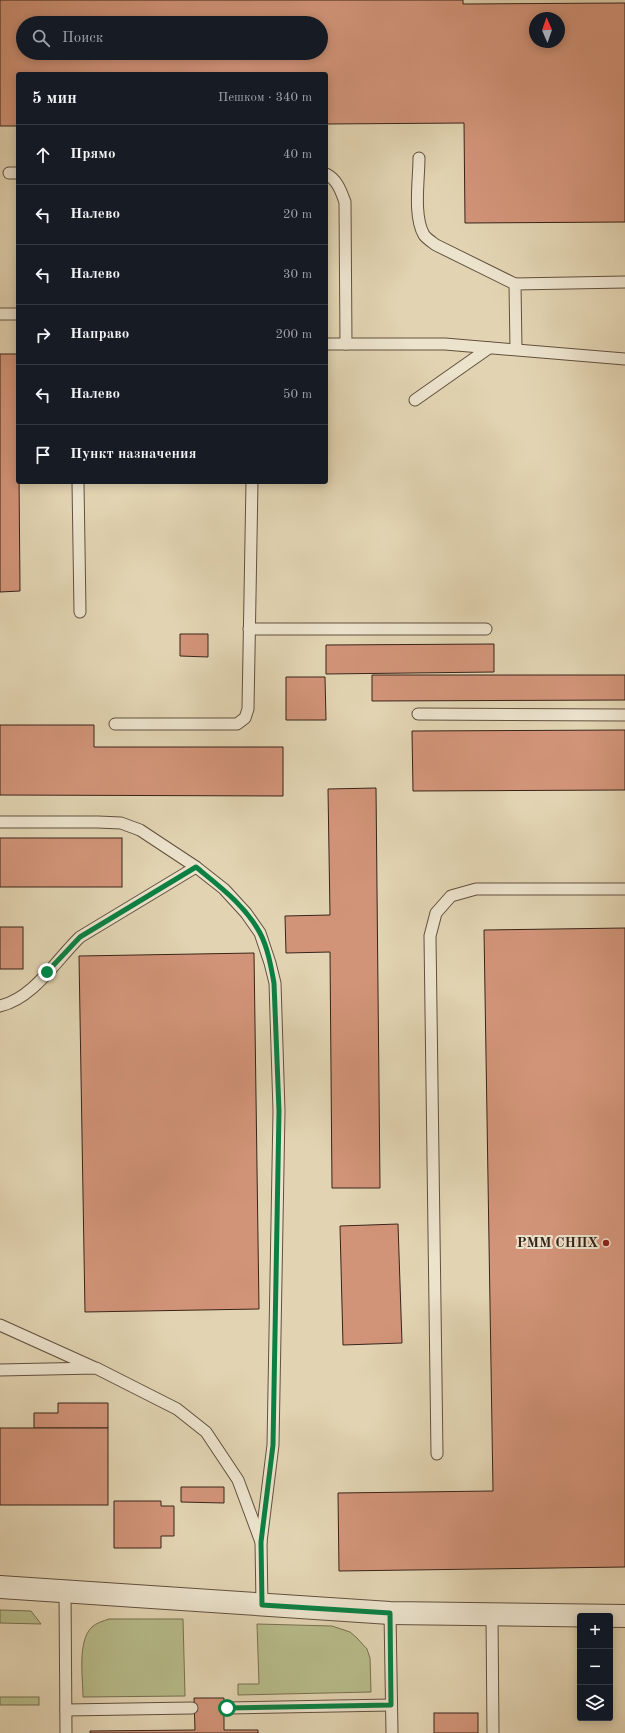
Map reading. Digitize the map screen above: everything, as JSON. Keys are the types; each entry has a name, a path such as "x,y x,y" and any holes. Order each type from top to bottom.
{"street":[{"path":"0,1587 390,1613 625,1616"}],"lane":[{"path":"419,158 418,213 420,224 425,236 436,245 515,284 625,282"},
{"path":"328,175 331,176 340,188 345,202 346,344"},
{"path":"515,284 516,349"},
{"path":"0,314 16,314"},
{"path":"328,344 445,344 625,359"},
{"path":"415,400 489,348"},
{"path":"78,484 80,612"},
{"path":"115,724 237,724 245,718 248,709 252,484"},
{"path":"250,629 486,629"},
{"path":"418,714 625,715"},
{"path":"0,822 120,823 140,830 196,867 224,890 246,913 260,933 270,963 274,983 279,1111 273,1445 261,1542 262,1605"},
{"path":"0,1006 11,1003 31,990 64,952 80,937 196,867"},
{"path":"437,1454 430,936 436,913 451,896 476,889 625,889"},
{"path":"0,1325 96,1368 177,1409 206,1432 238,1480 261,1542"},
{"path":"0,1370 96,1368"},
{"path":"65,1592 66,1733"},
{"path":"390,1613 392,1733"},
{"path":"492,1615 493,1733"},
{"path":"227,1708 391,1705"},
{"path":"66,1710 192,1708"}],"green space":[{"path":"0,1610 31,1611 41,1624 0,1623"},
{"path":"109,1619 183,1619 185,1696 83,1697 82,1660 84,1641 87,1633 92,1627"},
{"path":"257,1624 332,1626 350,1632 367,1649 370,1658 371,1692 238,1695 238,1684 259,1684"},
{"path":"0,1697 39,1697 39,1705 0,1705"}],"building":[{"path":"0,0 463,0 463,4 625,3 625,222 465,223 464,123 328,124 328,72 16,72 16,126 0,126"},
{"path":"0,354 16,354 16,484 19,484 20,591 0,592"},
{"path":"180,634 208,634 208,657 180,656"},
{"path":"494,644 494,672 326,674 326,645"},
{"path":"372,675 625,675 625,700 372,701"},
{"path":"286,677 325,677 326,720 286,720"},
{"path":"0,725 94,725 94,747 283,747 283,796 0,795"},
{"path":"625,730 625,790 413,791 412,731"},
{"path":"376,788 380,1188 332,1188 330,952 286,953 285,916 330,915 328,789"},
{"path":"0,838 122,838 122,887 0,887"},
{"path":"0,927 23,927 23,969 0,969"},
{"path":"625,928 625,1567 339,1571 338,1493 493,1491 484,930"},
{"path":"254,953 259,1309 85,1312 79,956"},
{"path":"398,1224 402,1343 343,1345 340,1226"},
{"path":"58,1403 108,1403 108,1428 34,1428 34,1413 58,1413"},
{"path":"0,1428 108,1428 108,1505 0,1505"},
{"path":"181,1487 224,1487 224,1503 181,1502"},
{"path":"114,1501 161,1501 161,1506 174,1506 174,1536 161,1536 161,1548 114,1548"},
{"path":"194,1698 224,1698 224,1730 258,1730 258,1733 90,1733 90,1731 195,1730"},
{"path":"434,1713 478,1713 478,1733 434,1733"}],"place":[{"name":"РММ СНПХ","path":"606,1243"}],"route":[{"path":"47,972 64,952 80,937 196,867 224,890 246,913 260,933 270,963 274,983 279,1111 273,1445 261,1542 262,1605 390,1613 391,1705 227,1708"}]}
